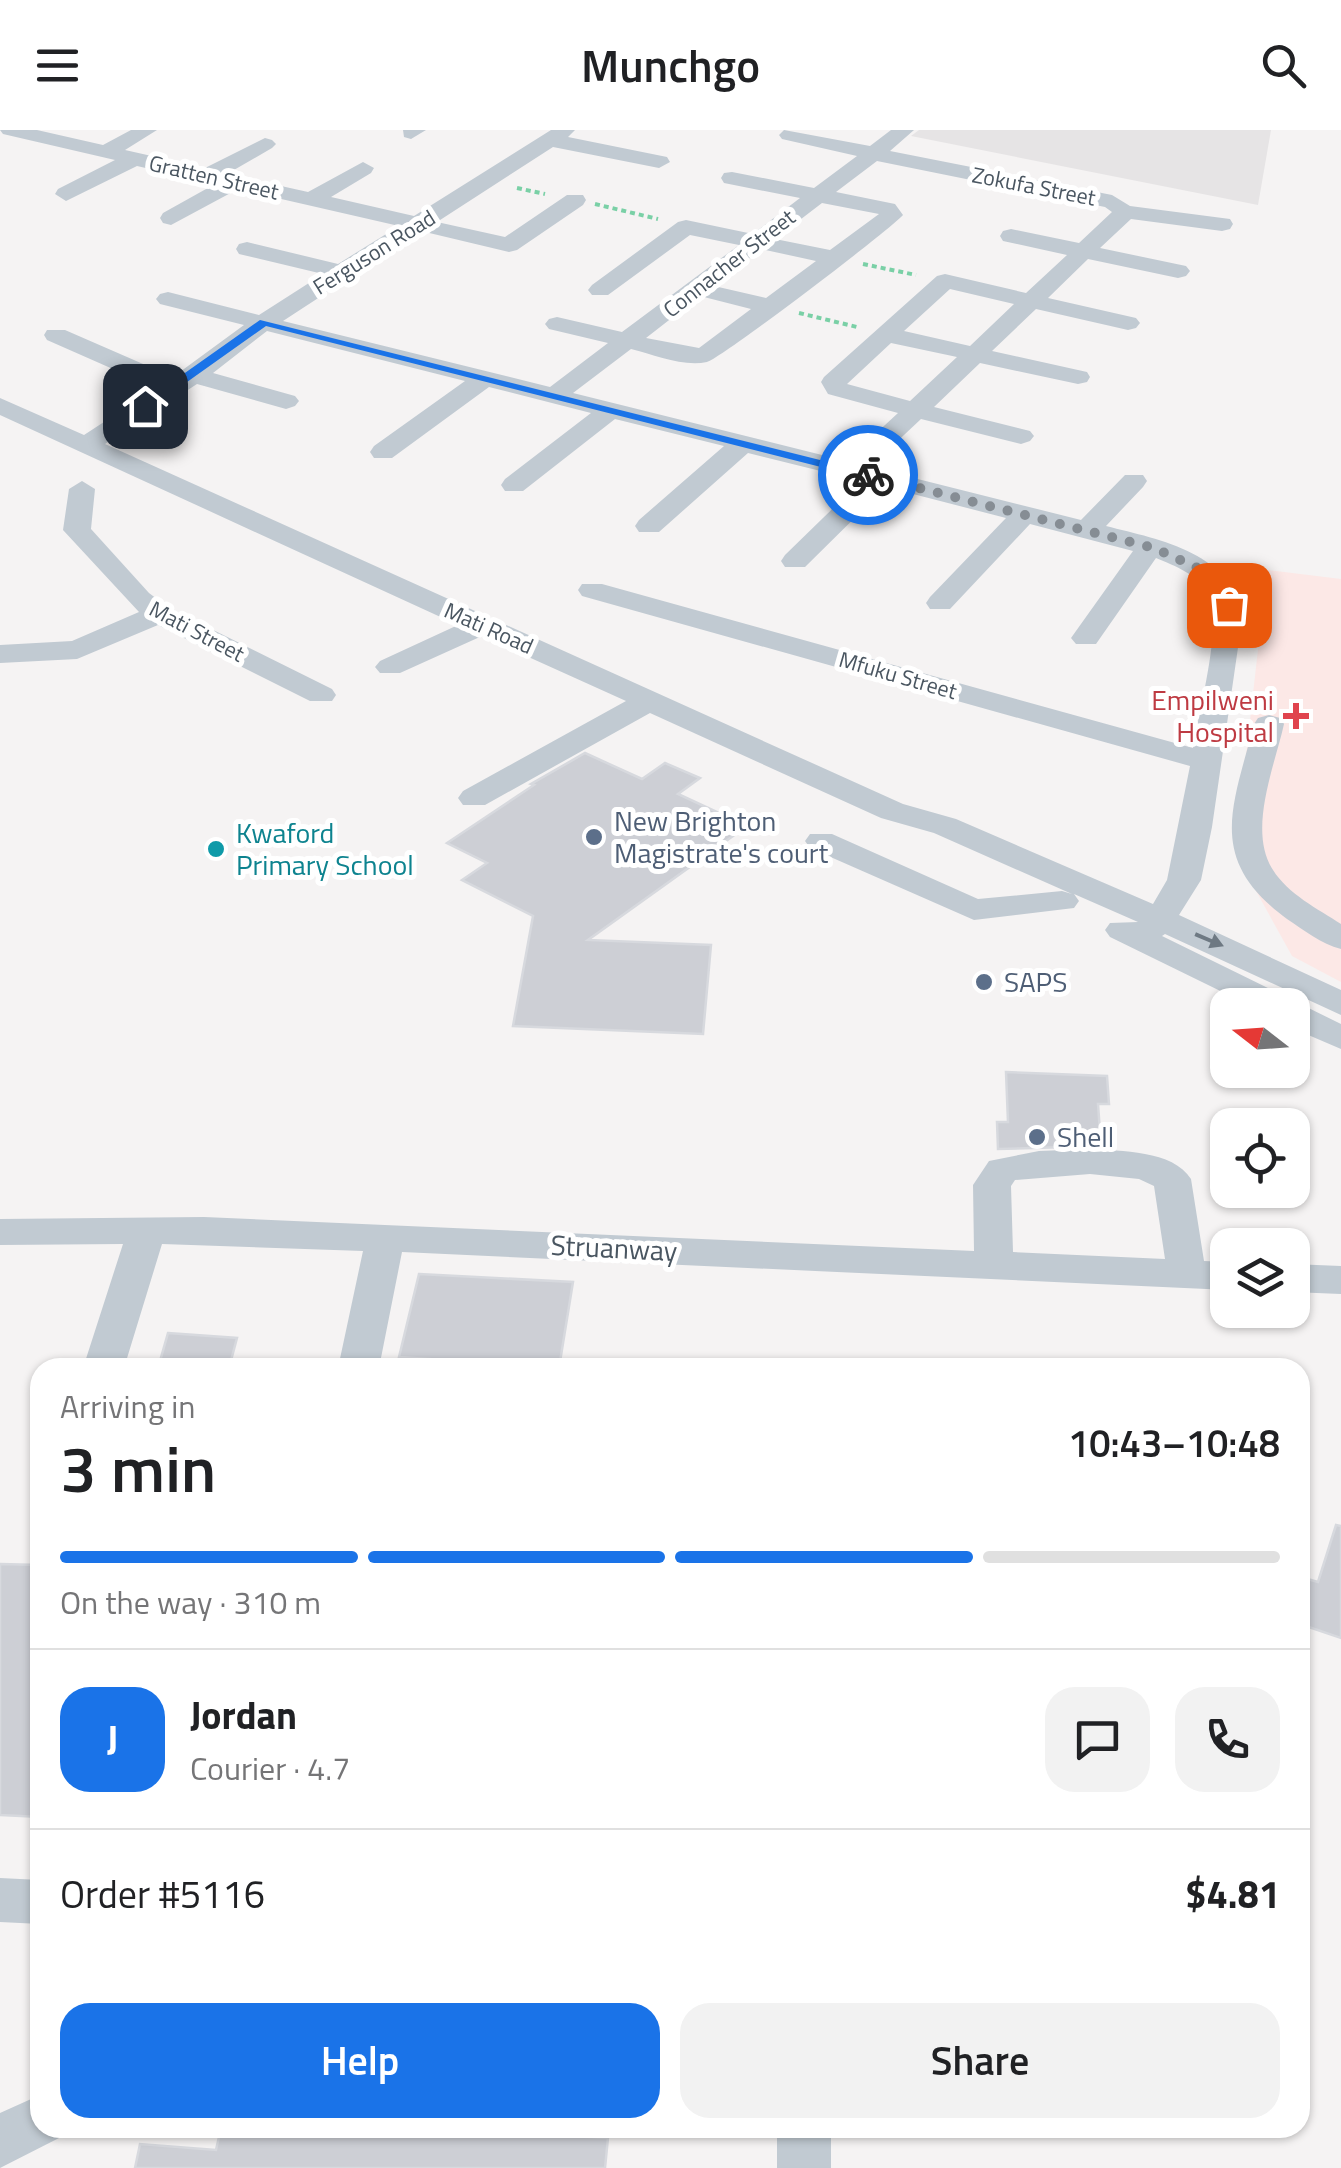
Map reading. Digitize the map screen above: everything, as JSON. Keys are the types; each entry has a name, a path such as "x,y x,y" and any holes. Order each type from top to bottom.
{"street":[{"name":"Gratten Street","path":"10,130 508,245 575,200"},
{"path":"106,152 147,130"},
{"name":"Connacher Street","path":"554,396 904,130"},
{"path":"558,135 660,162"},
{"name":"Ferguson Road","path":"86,445 184,381 264,322 558,135"},
{"path":"0,153 34,136"},
{"name":"Zokufa Street","path":"789,136 1112,202 1126,212 851,471"},
{"path":"207,176 265,144"},
{"path":"66,194 134,159"},
{"path":"311,200 363,168"},
{"path":"557,324 701,356 713,352 891,212 732,178"},
{"path":"171,218 234,182"},
{"path":"1126,212 1222,224"},
{"path":"600,290 684,227 835,258"},
{"path":"1011,236 1178,271"},
{"path":"247,249 341,272"},
{"path":"1021,436 833,386 836,378 946,281 1128,323"},
{"path":"695,288 772,306"},
{"path":"168,299 1087,530 1150,547 1197,566 1223,589 1229,605 1196,827 1184,880 1150,929"},
{"path":"885,334 1078,377"},
{"path":"56,336 184,381 286,402"},
{"path":"383,452 485,378"},
{"name":"Mati Road","path":"0,406 892,811 924,835 1039,893 1265,964 1341,1004"},
{"path":"514,485 611,410"},
{"path":"649,526 742,444"},
{"path":"795,562 880,478"},
{"path":"1087,530 1134,481"},
{"name":"Mati Street","path":"82,489 79,533 139,599 159,614 321,695"},
{"path":"940,603 1024,514"},
{"path":"1086,638 1150,547"},
{"name":"Mfuku Street","path":"592,590 1205,760"},
{"path":"0,654 78,650 159,614"},
{"path":"390,667 482,625"},
{"path":"474,798 649,701"},
{"path":"1269,724 1247,826 1250,857 1268,884 1341,939"},
{"path":"821,842 968,908 1039,893"},
{"name":"Mati Road","path":"1150,929 1249,988"},
{"path":"1310,1022 1341,1038"},
{"path":"994,1266 992,1185 1002,1170 1130,1163 1149,1166 1172,1179 1187,1275"},
{"path":"105,1358 147,1229"},
{"name":"Struanway","path":"0,1232 147,1229 1210,1276"},
{"path":"360,1358 386,1238"},
{"path":"1310,1279 1341,1280"},
{"path":"0,1900 30,1902"},
{"path":"0,2142 30,2126"},
{"path":"804,2138 804,2168"}],"path":[{"path":"488,182 684,227"},
{"path":"835,258 946,281"},
{"path":"772,306 885,334"}],"shaded area":[{"path":"919,130 1271,130 1258,205 911,136"},
{"name":"Empilweni Hospital","path":"1267,570 1341,579 1341,982 1292,956 1235,853"}],"building":[{"path":"585,753 642,779 665,763 700,778 678,794 747,826 588,940 711,945 703,1034 513,1026 533,916 462,880 487,863 447,843 534,785 531,784"},
{"path":"1006,1072 1107,1076 1109,1104 1098,1104 1101,1146 998,1149 997,1122 1008,1122"},
{"path":"419,1274 573,1282 561,1358 399,1357"},
{"path":"168,1333 237,1338 232,1358 161,1358"},
{"path":"1336,1525 1341,1526 1341,1638 1310,1627 1310,1580 1318,1582"},
{"path":"0,1564 30,1565 30,1816 0,1815"},
{"path":"219,2138 608,2138 605,2168 135,2168 140,2144 216,2150"}],"way so far":[{"path":"868,475 1154,548 1206,572 1223,589 1229,605"}],"place":[{"name":"Empilweni Hospital","path":"1296,716"},
{"name":"New Brighton Magistrate's court","path":"594,837"},
{"name":"Kwaford Primary School","path":"216,849"},
{"name":"SAPS","path":"984,982"},
{"name":"Shell","path":"1037,1137"}],"route":[{"path":"145,406 264,322 868,475"}]}
